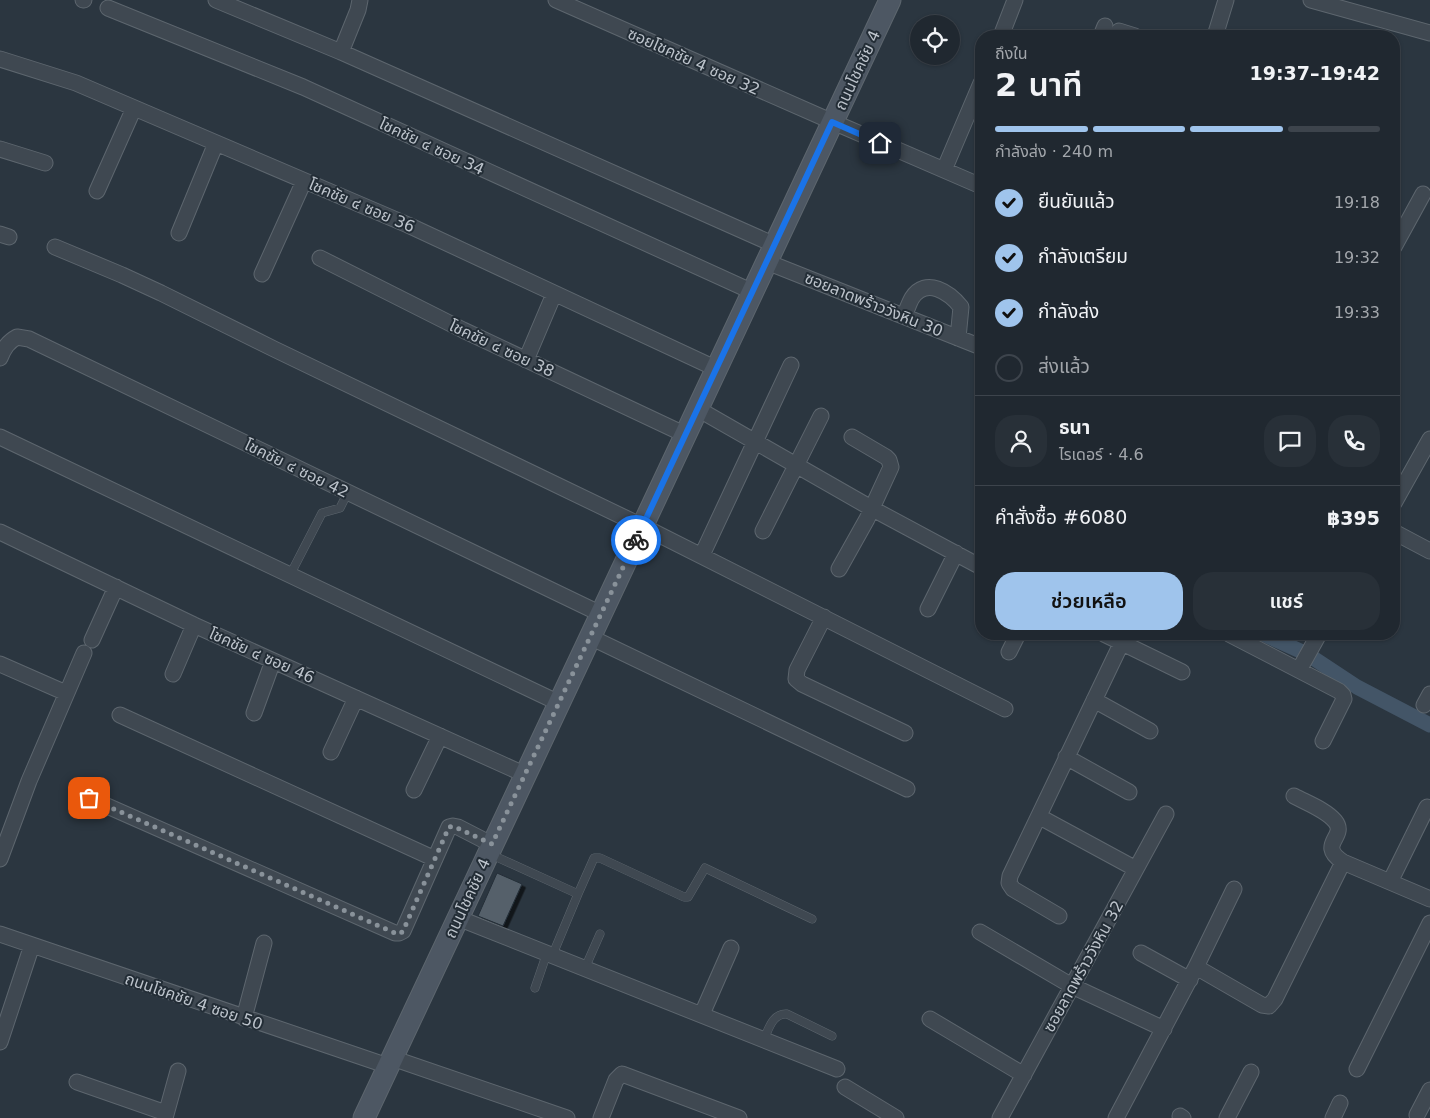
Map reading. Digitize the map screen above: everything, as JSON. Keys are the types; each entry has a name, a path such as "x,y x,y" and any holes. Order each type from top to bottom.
{"street":[{"name":"ซอยลาดพร้าววังหิน 30","path":"216,0 341,52 904,316 975,345"},
{"path":"341,52 358,10 360,0"},
{"name":"ซอยโชคชัย 4 ซอย 32","path":"556,0 975,183"},
{"path":"1003,30 1015,0"},
{"path":"1217,30 1226,0"},
{"path":"1311,0 1430,34"},
{"name":"ถนนโชคชัย 4","path":"364,1118 771,254 886,1"},
{"name":"โชคชัย ๔ ซอย 34","path":"108,8 304,87 753,292"},
{"name":"โชคชัย ๔ ซอย 36","path":"0,59 76,83 408,225 717,369"},
{"path":"944,170 975,97"},
{"path":"97,191 134,108"},
{"path":"179,233 216,143"},
{"path":"0,149 45,163"},
{"path":"262,274 304,181"},
{"path":"1400,236 1423,194"},
{"path":"55,247 153,289 642,526 1005,709"},
{"name":"โชคชัย ๔ ซอย 38","path":"320,258 463,330 686,435"},
{"path":"904,316 912,297 919,290 930,287 946,291 961,307 958,338"},
{"path":"526,360 554,294"},
{"name":"โชคชัย ๔ ซอย 42","path":"0,358 10,341 17,337 29,339 601,614"},
{"path":"702,556 791,365"},
{"path":"698,409 871,508 975,563"},
{"path":"763,531 821,416"},
{"path":"0,436 559,703"},
{"path":"839,569 890,467 889,460 852,438"},
{"path":"1400,492 1430,440"},
{"name":"โชคชัย ๔ ซอย 46","path":"0,532 194,625 526,775"},
{"path":"1400,535 1430,551"},
{"path":"928,609 956,553"},
{"path":"0,859 29,781 66,693 116,587"},
{"path":"824,617 797,670 796,679 802,684 904,734"},
{"path":"173,674 194,625"},
{"path":"590,638 907,789"},
{"path":"1009,652 1015,640"},
{"path":"1114,640 1182,672"},
{"path":"1247,640 1305,659 1343,694 1344,699 1323,741"},
{"path":"1305,659 1316,640"},
{"path":"1059,916 1013,889 1009,883 1010,876 1040,817 1066,757 1121,644"},
{"path":"254,712 273,661"},
{"path":"0,664 66,693"},
{"path":"331,752 356,698"},
{"path":"1094,700 1150,731"},
{"path":"120,715 435,860"},
{"path":"414,790 440,736"},
{"path":"1066,757 1129,792"},
{"path":"1294,796 1328,815 1336,822 1338,830 1331,849 1332,854 1343,862 1430,899"},
{"path":"89,798 400,934 449,827 453,826 490,849"},
{"path":"1390,882 1428,807"},
{"name":"ซอยลาดพร้าววังหิน 32","path":"1000,1118 1166,814"},
{"path":"1040,817 1136,868"},
{"path":"1141,953 1262,1005 1269,1006 1343,862"},
{"path":"1116,1118 1193,974 1234,889"},
{"path":"458,918 551,951 585,968 837,1069"},
{"path":"1357,1070 1430,923"},
{"path":"980,932 1072,986 1164,1029"},
{"name":"ถนนโชคชัย 4 ซอย 50","path":"0,934 244,1018 567,1118"},
{"path":"244,1018 264,943"},
{"path":"0,1042 32,945"},
{"path":"702,1014 731,948"},
{"path":"930,1018 1024,1075"},
{"path":"77,1082 165,1116 178,1071"},
{"path":"1227,1118 1251,1072"},
{"path":"601,1118 616,1080 622,1074 739,1118"},
{"path":"845,1087 893,1117"},
{"path":"1417,1116 1430,1090"},
{"path":"1333,1118 1340,1103"}],"lane":[{"path":"290,575 322,513 340,508 348,492"},
{"path":"490,849 578,894"},
{"path":"535,988 594,858 600,858 684,897 688,897 705,868 812,919"},
{"path":"585,968 600,934"},
{"path":"764,1039 774,1019 781,1014 787,1014 832,1036"}],"building":[{"path":"497,873 522,884 503,926 478,916"}],"waterway":[{"path":"1276,640 1307,654 1357,687 1430,725"}],"way so far":[{"path":"89,798 400,934 449,827 453,826 492,844 636,540"}],"route":[{"path":"636,540 832,122 880,143"}]}
